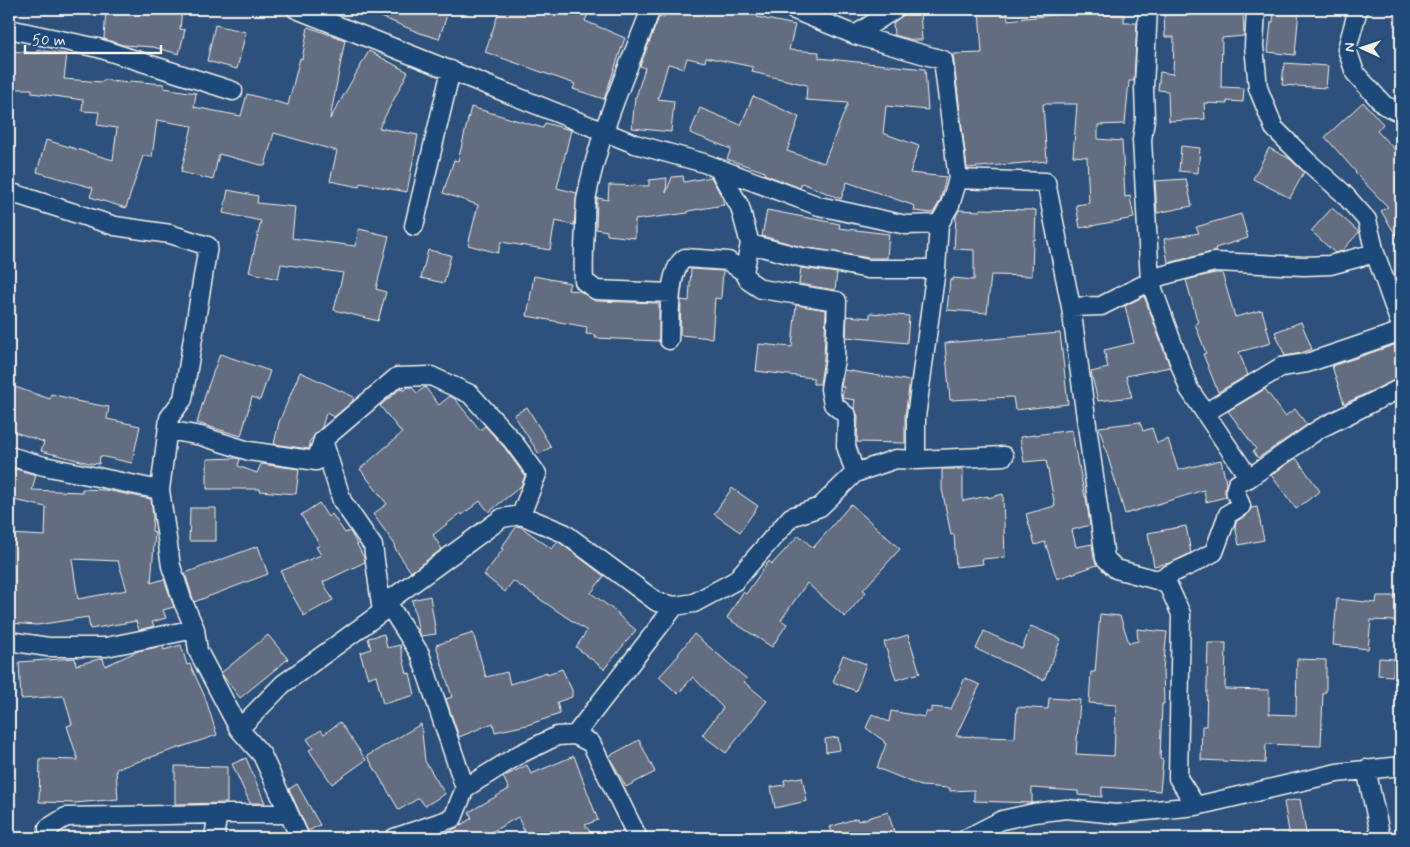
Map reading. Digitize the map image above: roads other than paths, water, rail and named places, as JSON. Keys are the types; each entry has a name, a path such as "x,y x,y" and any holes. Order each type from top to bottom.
{"street":[{"path":"296,9 635,144 718,168 819,206 906,225 939,224"},
{"path":"651,9 627,66 604,131 586,203 583,261 584,281 596,290 671,293"},
{"path":"792,9 855,35 943,60 958,179 950,205 939,224 936,269 916,417 916,460"},
{"path":"855,35 895,9"},
{"path":"1148,9 1144,87 1145,118 1142,140 1150,281 1189,389 1249,478"},
{"path":"1256,9 1254,46 1258,88 1274,128 1343,193 1367,220 1375,253 1401,326"},
{"path":"1358,9 1347,49 1354,73 1384,105 1401,114"},
{"path":"9,29 98,48 233,91"},
{"path":"414,226 451,70"},
{"path":"718,168 740,208 750,244 744,272"},
{"path":"958,179 1046,182 1072,307 1106,558 1116,569 1157,580 1168,585 1181,614 1178,778 1196,806"},
{"path":"9,192 115,226 170,234 208,246 183,398 169,418 160,490 171,566 183,602 195,629 198,651 239,729 262,755 300,838"},
{"path":"750,244 800,257 868,269 936,269"},
{"path":"1072,307 1101,306 1160,276 1214,262 1304,266 1330,265 1375,253"},
{"path":"669,340 671,293 676,269 685,258 728,261 744,272 749,280 761,289 837,301 835,358 830,389 833,404 847,416 846,446 855,473"},
{"path":"1205,413 1281,367 1307,364 1393,334 1401,333"},
{"path":"168,430 201,436 249,451 316,461 323,440 397,377 430,376 470,394 512,440 537,474 521,515"},
{"path":"1157,580 1214,552 1228,514 1241,506 1235,491 1237,484 1249,478 1319,429 1401,388"},
{"path":"323,440 342,501 373,546 384,607 420,654 466,788"},
{"path":"9,456 44,466 160,490"},
{"path":"239,729 283,684 502,518 521,515 564,533 657,602 675,606 694,603 734,581 791,517 820,507 855,473 896,459 916,460 1004,456"},
{"path":"575,735 675,606"},
{"path":"9,640 48,646 106,647 195,629"},
{"path":"394,838 453,818 466,788 520,754 557,736 575,735 590,742 638,838"},
{"path":"967,838 1002,820 1066,809 1116,814 1196,806 1337,773 1401,766"},
{"path":"1366,769 1381,838"},
{"path":"216,838 215,831 218,814"},
{"path":"49,838 48,828 66,817 289,814"}]}
